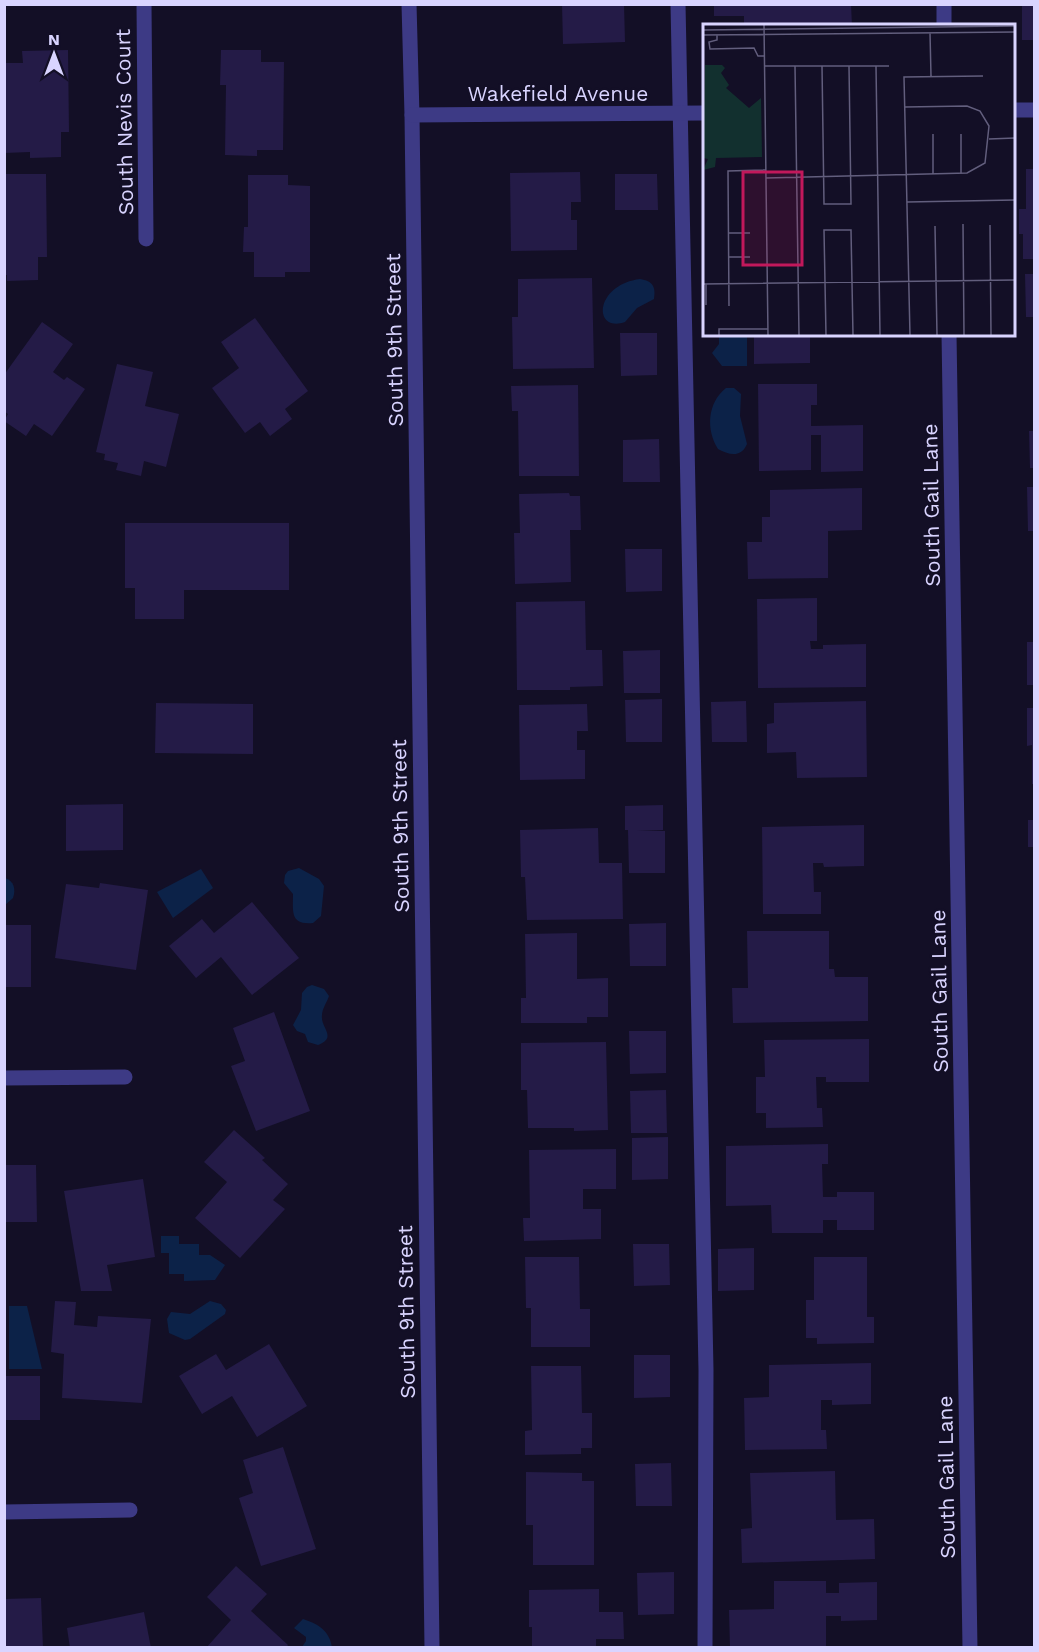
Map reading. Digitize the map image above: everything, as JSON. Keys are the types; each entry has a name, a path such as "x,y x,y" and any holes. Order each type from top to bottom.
{"street":[{"name":"South Nevis Court","path":"144,4 146,239"},
{"name":"South 9th Street","path":"409,4 432,1647"},
{"path":"678,4 706,1358 705,1647"},
{"path":"944,4 944,24"},
{"path":"1015,110 1035,110"},
{"name":"Wakefield Avenue","path":"412,115 703,113"},
{"name":"South Gail Lane","path":"949,336 970,1647"},
{"path":"4,1078 125,1077"},
{"path":"4,1512 130,1510"}],"water":[{"path":"640,279 653,285 654,299 637,308 625,322 615,324 607,321 603,307 607,298 625,283"},
{"path":"719,336 747,336 747,366 722,366 712,353 719,344"},
{"path":"726,388 734,388 741,394 740,416 747,444 741,452 734,454 718,449 710,425 715,401"},
{"path":"299,868 319,879 324,886 321,916 313,923 300,922 294,916 293,894 284,883 288,871"},
{"path":"201,869 213,888 173,918 157,892"},
{"path":"5,878 12,883 14,891 13,898 5,905"},
{"path":"312,985 324,989 329,996 322,1015 328,1035 324,1042 318,1045 308,1042 305,1034 297,1031 293,1025 301,1010 302,993"},
{"path":"161,1236 179,1236 179,1244 199,1244 199,1255 210,1255 225,1265 215,1280 184,1281 184,1274 169,1274 169,1253 161,1253"},
{"path":"210,1301 221,1304 226,1310 225,1314 190,1339 185,1340 169,1333 167,1319 171,1312 190,1314"},
{"path":"9,1306 27,1306 42,1369 9,1369"},
{"path":"303,1619 322,1628 331,1641 332,1647 302,1647 306,1637 294,1628"}],"building":[{"path":"562,4 624,4 625,42 563,44"},
{"path":"714,4 851,4 852,24 744,24 744,16 714,16"},
{"path":"1022,5 1034,5 1034,40 1022,40"},
{"path":"68,50 69,132 61,132 61,157 30,158 30,152 4,153 4,63 23,63 22,51"},
{"path":"221,50 261,50 261,62 284,62 283,150 257,150 257,156 225,155 226,85 220,85"},
{"path":"1026,169 1034,169 1034,259 1023,259 1023,234 1019,234 1019,209 1026,209"},
{"path":"580,172 581,202 571,202 571,220 577,220 577,250 511,251 510,173"},
{"path":"702,173 703,173 703,209"},
{"path":"4,174 46,174 47,257 38,257 38,280 7,281 7,275 4,275"},
{"path":"615,174 657,174 658,210 615,210"},
{"path":"248,175 288,175 288,185 310,186 310,272 285,272 285,277 254,277 254,252 243,252 244,227 248,227"},
{"path":"1025,274 1034,274 1034,317 1026,317"},
{"path":"592,278 594,368 513,369 512,317 518,317 518,279"},
{"path":"255,318 308,391 285,409 292,419 270,436 260,422 245,433 212,388 239,368 221,342"},
{"path":"42,322 73,344 53,372 64,380 67,377 85,389 52,436 34,424 26,436 4,421 8,414 4,411 4,375"},
{"path":"620,333 657,333 657,375 621,376"},
{"path":"754,336 810,336 810,363 754,364"},
{"path":"117,364 153,372 145,406 179,414 166,467 144,461 141,476 116,470 118,463 104,460 105,454 96,452"},
{"path":"758,384 817,384 817,405 811,405 811,426 863,425 863,471 821,472 821,435 811,435 811,470 759,471"},
{"path":"578,385 579,476 519,476 518,411 512,411 511,386"},
{"path":"1029,431 1034,431 1034,468 1030,468"},
{"path":"659,439 660,482 623,482 623,440"},
{"path":"1027,487 1034,487 1034,531 1028,531"},
{"path":"862,488 862,530 828,531 828,578 748,579 747,542 762,542 762,517 770,517 770,490"},
{"path":"569,493 570,496 580,496 581,530 570,530 571,582 515,584 514,533 520,533 519,494"},
{"path":"125,523 289,523 289,590 184,590 184,619 135,619 135,588 125,588"},
{"path":"625,549 662,549 662,591 626,592"},
{"path":"817,598 817,641 810,641 811,649 823,649 823,645 866,644 866,687 758,688 757,599"},
{"path":"585,601 586,650 602,650 603,686 570,687 570,690 517,690 516,602"},
{"path":"1027,642 1034,642 1034,685 1027,685"},
{"path":"660,650 660,693 624,693 623,651"},
{"path":"662,699 662,742 626,742 625,700"},
{"path":"746,701 747,742 712,742 711,702"},
{"path":"866,701 867,777 797,778 796,752 767,753 767,724 774,723 774,703"},
{"path":"156,703 253,704 253,754 155,753"},
{"path":"587,704 588,731 577,731 577,750 585,750 585,779 520,780 519,705"},
{"path":"1027,708 1034,708 1034,784 1032,784 1032,745 1027,746"},
{"path":"123,804 123,850 66,851 66,805"},
{"path":"663,805 663,830 637,831 665,831 665,873 629,873 625,806"},
{"path":"1028,820 1034,820 1034,847 1028,847"},
{"path":"864,825 864,866 824,867 823,863 813,863 814,892 821,892 821,914 763,914 762,827"},
{"path":"598,828 599,863 622,863 623,919 527,920 525,877 521,877 520,830"},
{"path":"100,883 148,890 136,970 55,958 66,884 99,888"},
{"path":"252,902 299,958 252,995 221,957 196,978 169,946 202,919 214,933"},
{"path":"666,923 666,966 630,966 629,924"},
{"path":"4,925 31,925 31,987 4,987"},
{"path":"747,931 829,931 829,969 834,969 835,977 868,977 868,1021 733,1023 732,988 748,988"},
{"path":"577,933 577,979 608,978 608,1017 587,1017 587,1023 521,1023 521,998 526,998 525,934"},
{"path":"274,1012 310,1111 256,1131 231,1066 245,1061 233,1028"},
{"path":"629,1031 666,1031 666,1073 630,1074"},
{"path":"869,1039 869,1082 826,1082 826,1077 816,1077 817,1108 822,1108 823,1127 766,1128 766,1113 756,1113 756,1077 765,1077 764,1040"},
{"path":"606,1042 608,1130 574,1131 574,1128 528,1128 527,1090 521,1090 521,1043"},
{"path":"666,1090 667,1133 631,1133 630,1091"},
{"path":"234,1130 265,1158 262,1160 288,1184 273,1200 285,1209 240,1258 195,1218 227,1182 204,1162"},
{"path":"668,1137 668,1179 632,1180 632,1138"},
{"path":"828,1144 828,1164 822,1164 823,1197 837,1197 837,1192 874,1192 874,1230 837,1230 837,1220 823,1220 823,1233 772,1233 771,1205 726,1206 726,1146"},
{"path":"616,1149 616,1189 583,1189 583,1209 601,1209 601,1239 524,1241 523,1218 530,1218 529,1150"},
{"path":"4,1165 36,1165 37,1222 4,1222"},
{"path":"143,1179 155,1257 107,1265 112,1291 81,1291 64,1191"},
{"path":"633,1244 669,1244 670,1285 634,1286"},
{"path":"754,1248 754,1290 718,1291 718,1249"},
{"path":"525,1257 579,1257 580,1309 590,1309 590,1347 531,1347 531,1308 526,1308"},
{"path":"814,1257 867,1257 867,1317 874,1317 874,1343 817,1344 817,1338 806,1338 806,1300 814,1300"},
{"path":"55,1301 76,1302 74,1325 97,1327 98,1316 151,1319 142,1403 62,1398 64,1354 51,1352"},
{"path":"269,1344 307,1406 257,1437 232,1396 202,1414 179,1376 216,1354 226,1370"},
{"path":"634,1355 670,1355 670,1397 634,1398"},
{"path":"871,1363 871,1404 832,1405 832,1400 821,1400 821,1430 826,1430 827,1449 745,1450 744,1398 769,1397 769,1365"},
{"path":"531,1366 581,1366 582,1413 592,1413 592,1448 581,1448 581,1454 525,1455 525,1431 532,1430"},
{"path":"4,1376 40,1376 40,1420 4,1420"},
{"path":"283,1447 316,1549 261,1566 239,1498 253,1493 243,1460"},
{"path":"671,1463 672,1506 636,1506 635,1464"},
{"path":"835,1471 836,1520 874,1519 875,1559 742,1563 741,1529 752,1528 750,1473"},
{"path":"526,1472 582,1473 582,1481 594,1481 594,1565 533,1565 533,1525 526,1525"},
{"path":"236,1566 267,1594 251,1611 288,1645 286,1648 206,1648 231,1620 207,1597"},
{"path":"674,1572 674,1614 638,1615 637,1573"},
{"path":"774,1581 826,1581 826,1593 839,1593 839,1583 877,1582 877,1620 841,1621 841,1616 826,1616 826,1648 730,1648 729,1610 774,1609"},
{"path":"599,1589 599,1612 623,1612 624,1639 596,1639 596,1648 532,1648 532,1627 529,1627 529,1590"},
{"path":"41,1598 43,1648 4,1648 4,1599"},
{"path":"144,1612 151,1648 70,1648 67,1628"}]}
